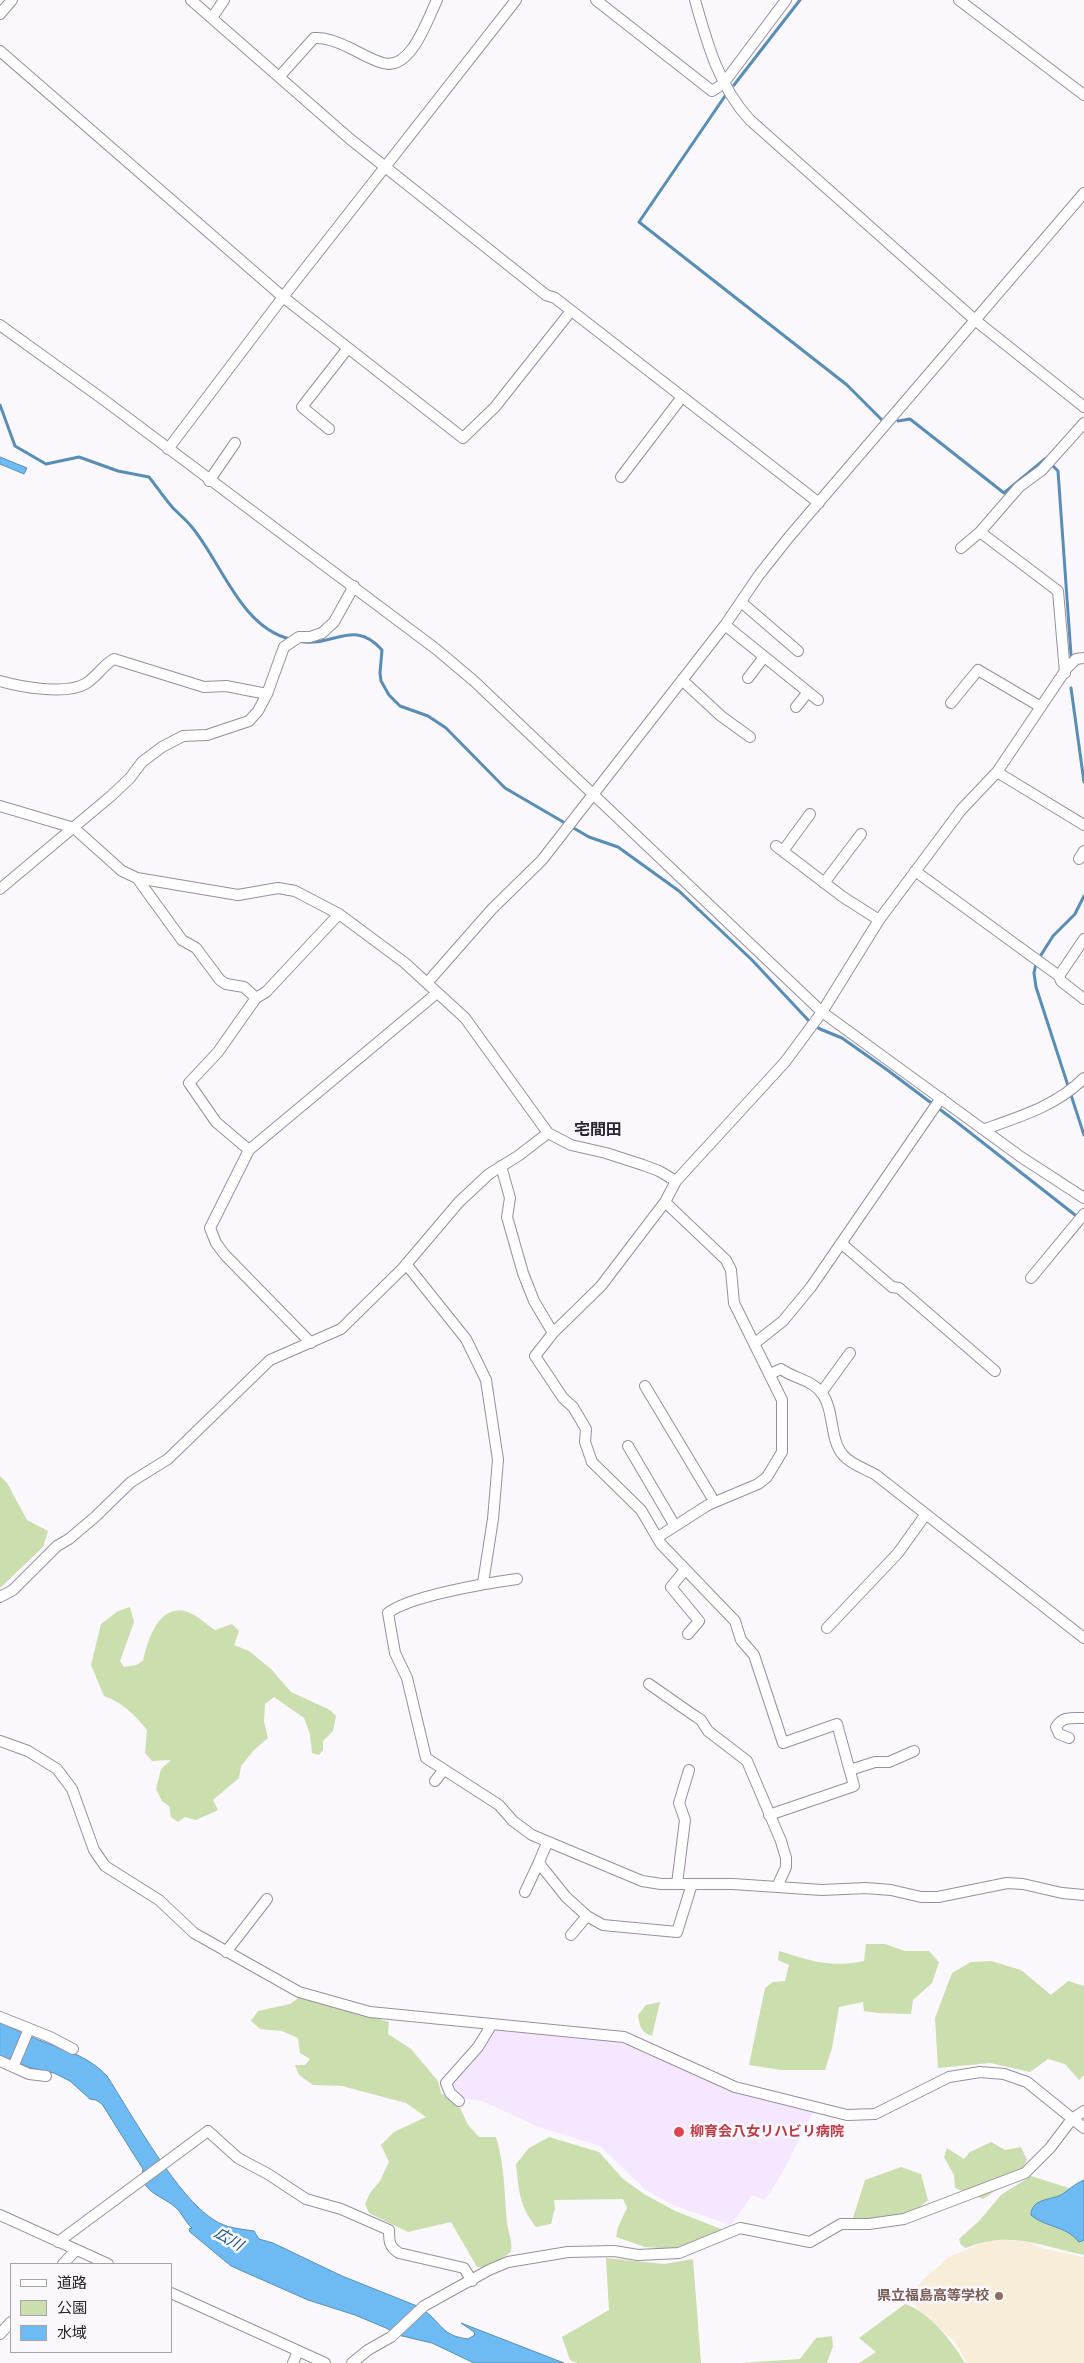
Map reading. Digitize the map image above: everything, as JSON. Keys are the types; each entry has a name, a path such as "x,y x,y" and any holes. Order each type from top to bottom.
{"street":[{"path":"0,14 12,0"},
{"path":"190,0 386,168 546,295 555,298 819,503"},
{"path":"212,18 224,0"},
{"path":"279,77 314,38 321,37 341,43 384,64 394,64 403,61 413,48 437,0"},
{"path":"168,449 283,297 516,0"},
{"path":"596,0 712,91 723,84 786,0"},
{"path":"695,0 704,33 723,84 750,120 975,320 1084,407"},
{"path":"959,0 1084,95"},
{"path":"0,51 283,297 463,438 495,407 571,311"},
{"path":"427,983 492,909 542,860 725,624 759,574 1084,193"},
{"path":"0,326 354,586 416,633 474,681 820,1015 941,1098 1021,1157 1084,1198"},
{"path":"328,428 302,407 348,348"},
{"path":"621,477 682,398"},
{"path":"961,548 980,532 1019,487 1042,470 1084,423"},
{"path":"209,481 235,443"},
{"path":"980,532 1058,591 1065,672"},
{"path":"0,889 74,828 130,778 142,762 162,747 183,736 207,735 249,721 258,712 267,694 284,647 299,638 322,633 334,622 354,586"},
{"path":"741,602 798,650"},
{"path":"725,624 818,700"},
{"path":"748,678 764,657"},
{"path":"769,1815 854,1786 837,1724 783,1743 754,1655 741,1640 735,1621 661,1544 641,1510 592,1462 585,1442 586,1429 573,1407 562,1398 535,1356 553,1333 601,1286 665,1202 676,1182 785,1062 820,1015 879,920 915,871 961,810 997,772 1065,672 1076,659 1084,658"},
{"path":"0,682 22,687 68,689 79,687 86,684 114,659 204,686 226,686 267,694"},
{"path":"952,703 978,670 1041,708"},
{"path":"682,680 721,716 750,737"},
{"path":"796,708 808,692"},
{"path":"997,772 1084,825"},
{"path":"0,806 59,818 74,828 122,871 137,878 238,895 278,888 295,891 339,914 405,963 465,1018 548,1133 571,1145 606,1153 659,1171 676,1182"},
{"path":"804,818 779,849 824,883 879,920"},
{"path":"824,883 860,834"},
{"path":"915,871 1060,976"},
{"path":"137,878 182,940 200,952 220,980 226,984 244,988 256,998"},
{"path":"249,1150 216,1122 189,1084 218,1052 256,998 266,992 339,914"},
{"path":"1084,939 1060,976 1061,982 1084,999"},
{"path":"311,1343 225,1254 216,1243 210,1228 249,1150 437,993"},
{"path":"984,1129 1030,1113 1073,1090 1084,1078"},
{"path":"755,1343 783,1321 811,1287 941,1098"},
{"path":"0,1597 13,1590 58,1546 95,1517 131,1482 168,1458 270,1360 341,1329 406,1264 459,1202 500,1166 518,1156 548,1133"},
{"path":"500,1166 510,1198 507,1217 523,1273 534,1301 553,1333"},
{"path":"658,1537 708,1505 758,1484 767,1477 782,1452 783,1428 782,1400 734,1303 731,1270 726,1260 665,1202"},
{"path":"1031,1278 1084,1214"},
{"path":"841,1243 892,1287 899,1288 995,1372"},
{"path":"406,1264 466,1339 486,1380 498,1460 493,1519 483,1583"},
{"path":"821,1393 850,1353"},
{"path":"770,1374 781,1369 792,1377 808,1380 821,1393 830,1411 837,1442 842,1454 876,1475 1084,1638"},
{"path":"645,1386 711,1496"},
{"path":"628,1446 675,1526"},
{"path":"827,1628 898,1553 926,1514"},
{"path":"685,1570 671,1587 699,1621 688,1634"},
{"path":"517,1579 483,1583 403,1604 388,1612 395,1653 407,1678 426,1758 499,1805 513,1821 547,1843 642,1881 822,1890 866,1888 891,1890 920,1897 938,1897 1008,1883 1084,1895"},
{"path":"649,1684 701,1720 708,1731 742,1755 747,1761 781,1841 786,1867 776,1887"},
{"path":"1069,1738 1059,1734 1057,1725 1067,1718 1084,1718"},
{"path":"0,1741 28,1751 57,1769 72,1789 94,1850 105,1866 159,1900 194,1933 300,1992 370,2012 624,2038 735,2087 847,2115 875,2114 949,2077 980,2072 1004,2074 1027,2082 1084,2128"},
{"path":"850,1770 875,1762 889,1762 914,1751"},
{"path":"435,1780 443,1770"},
{"path":"677,1884 685,1820 679,1803 689,1770"},
{"path":"525,1892 547,1843"},
{"path":"538,1862 566,1897 587,1916 603,1925 677,1932 692,1884"},
{"path":"226,1952 267,1898"},
{"path":"570,1935 587,1916"},
{"path":"0,2017 29,2028 73,2049"},
{"path":"459,2101 450,2093 446,2083 478,2047 492,2024"},
{"path":"13,2067 29,2028"},
{"path":"0,2061 29,2074 46,2076"},
{"path":"352,2363 368,2350 391,2337 424,2306 489,2270 508,2262 568,2252 614,2251 638,2255 679,2253 740,2228 810,2242 841,2224 869,2224 904,2219 1025,2173 1050,2148 1072,2119 1084,2111"},
{"path":"58,2242 166,2164 208,2131 238,2158 268,2174 306,2199 341,2209 389,2230 389,2243 392,2249 399,2254 464,2268 472,2281"},
{"path":"0,2215 106,2263"},
{"path":"64,2263 76,2250"},
{"path":"172,2293 325,2363"},
{"path":"0,2334 10,2323"},
{"path":"293,2363 298,2351"}],"shaded area":[{"name":"柳育会八女リハビリ病院","path":"495,2029 615,2040 736,2093 813,2112 784,2170 765,2200 752,2195 731,2225 673,2205 646,2190 600,2146 539,2127 482,2101 459,2098 454,2094 451,2082 479,2052"},
{"name":"県立福島高等学校","path":"987,2241 1028,2242 1041,2248 1084,2257 1084,2363 967,2363 954,2341 917,2308 914,2302 915,2290 924,2279 949,2257"}],"green space":[{"path":"0,1476 7,1483 27,1520 48,1531 43,1547 0,1588"},
{"path":"130,1607 134,1622 120,1661 124,1667 136,1665 143,1661 156,1625 169,1613 178,1611 191,1613 215,1630 232,1624 239,1631 234,1645 249,1651 271,1669 291,1692 330,1710 336,1716 333,1731 323,1741 323,1750 319,1755 312,1753 310,1734 304,1718 274,1697 265,1704 264,1721 268,1738 254,1750 241,1766 239,1778 213,1800 218,1810 196,1820 185,1817 178,1822 171,1817 169,1806 162,1801 156,1789 161,1769 171,1760 152,1761 145,1753 147,1730 128,1710 104,1696 91,1665 101,1624 118,1611"},
{"path":"866,1944 885,1944 905,1951 929,1951 939,1962 932,1983 913,2000 911,2014 864,2011 863,2002 839,2007 832,2048 825,2070 781,2070 749,2065 765,1988 773,1982 785,1981 789,1965 778,1960 779,1951 801,1958 830,1964 841,1964 864,1961"},
{"path":"991,1961 1021,1970 1051,1995 1068,1981 1084,1986 1084,2075 1079,2080 1065,2064 1048,2059 1030,2072 990,2063 938,2068 935,2018 952,1973 971,1962"},
{"path":"301,1996 389,2022 388,2034 411,2049 438,2081 441,2093 460,2108 468,2125 479,2137 496,2137 503,2169 511,2252 488,2268 477,2267 451,2222 408,2232 369,2213 365,2204 370,2193 380,2181 389,2162 381,2145 394,2132 426,2117 406,2103 342,2086 313,2085 299,2075 295,2065 305,2065 310,2059 300,2053 298,2038 282,2031 260,2029 251,2021 258,2011 290,2004"},
{"path":"660,2002 652,2036 645,2033 639,2023 638,2015 646,2005"},
{"path":"549,2137 599,2152 623,2179 644,2194 675,2211 726,2231 677,2249 645,2247 616,2237 618,2227 627,2208 623,2199 554,2200 555,2208 551,2224 536,2227 523,2205 516,2164 529,2148"},
{"path":"991,2142 1005,2150 1021,2147 1027,2160 1019,2172 983,2199 955,2188 954,2175 944,2157 947,2148 964,2159 970,2152"},
{"path":"901,2167 921,2174 928,2200 912,2211 902,2214 852,2221 865,2180"},
{"path":"1031,2176 1072,2189 1084,2229 1084,2255 1025,2241 997,2240 966,2248 961,2245 959,2239 979,2221 1001,2195"},
{"path":"606,2258 664,2264 693,2259 701,2363 577,2363 570,2360 562,2337 609,2310"},
{"path":"905,2304 931,2320 954,2346 965,2363 859,2363 876,2352 859,2338"},
{"path":"832,2336 833,2346 827,2363 741,2363 800,2359 816,2338"}],"water":[{"path":"0,457 27,468 24,474 0,464"},
{"name":"広川","path":"0,2022 34,2038 76,2054 100,2069 107,2076 170,2175 200,2209 214,2220 239,2229 254,2231 259,2239 273,2243 342,2276 417,2306 430,2315 450,2334 468,2339 475,2335 474,2332 461,2323 564,2363 474,2363 432,2343 398,2335 355,2315 308,2300 231,2266 190,2232 189,2229 192,2228 176,2208 147,2187 144,2183 143,2169 102,2104 90,2099 70,2081 54,2073 31,2068 0,2056"},
{"path":"1084,2180 1084,2240 1079,2242 1068,2232 1031,2215 1034,2206 1038,2203 1061,2195"}],"waterway":[{"path":"734,85 800,0"},
{"path":"725,96 639,222 847,385 882,420"},
{"path":"0,405 15,446 46,464 79,457 118,471 149,477 202,540 245,607 258,621 273,632 290,639"},
{"path":"898,421 910,419 1004,493 1045,459"},
{"path":"1052,465 1058,471 1071,655"},
{"path":"298,641 321,641 352,635 371,640 382,650 381,681 389,695 400,706 428,716 446,728 505,788 589,837 618,847 679,891 752,960 809,1021 820,1029 842,1038 886,1069 1084,1222"},
{"path":"1071,688 1084,782"},
{"path":"1084,896 1075,914 1053,936 1036,963 1034,973 1036,987 1084,1135"}],"place":[{"name":"柳育会八女リハビリ病院","path":"679,2132"},
{"name":"県立福島高等学校","path":"999,2296"}],"district":[{"name":"宅間田","path":"598,1131"}]}
